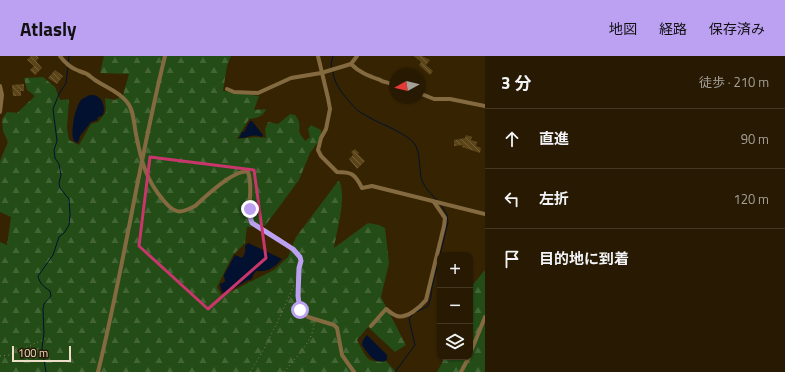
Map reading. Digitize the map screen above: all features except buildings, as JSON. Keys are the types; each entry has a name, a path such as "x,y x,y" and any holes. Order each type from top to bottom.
{"street":[{"path":"60,56 73,68 87,74 94,80 118,93 128,102 142,164 154,190 176,211 183,212 195,206 232,176 240,172 248,172 250,179 250,217 252,223 293,249 300,257 298,304 300,310 303,314 334,325 337,328 342,355 354,372"},
{"path":"98,372 114,305 153,105 165,56"},
{"path":"318,56 330,109 326,129 318,146 318,150 321,156 337,172 348,172 356,177 362,188 372,186 485,214"},
{"path":"227,89 234,92 258,93 291,78 321,73 351,64 357,56"},
{"path":"351,64 359,73 389,83"},
{"path":"0,86 2,95 0,112"},
{"path":"425,95 434,99 450,99 485,106"},
{"path":"371,326 386,309 397,316 407,315 420,307 426,300 445,218 434,202"},
{"path":"473,346 485,316"},
{"path":"461,372 467,360"}],"path":[{"path":"250,372 264,349 296,281"},
{"path":"284,372 308,342 312,334 314,318"},
{"path":"0,356 9,355 47,338"}],"highlighted area":[{"path":"150,157 254,170 266,258 208,309 139,246"}],"green space":[{"path":"104,56 231,56 227,66 223,91 259,96 254,110 266,109 259,117 249,119 237,139 255,137 266,138 265,129 268,122 278,124 290,114 295,115 298,119 299,132 305,141 310,137 308,129 311,125 321,130 321,138 310,153 299,180 265,226 247,227 245,243 233,255 217,287 222,296 274,270 288,257 296,237 339,180 342,204 334,248 368,223 385,228 389,263 381,297 406,345 395,352 368,327 357,340 367,358 379,362 386,361 396,372 0,372 0,242 7,245 11,217 0,212 0,161 8,142 3,131 2,119 7,112 17,113 35,96 27,90 24,78 43,77 55,87 60,100 69,99 67,128 69,140 79,145 91,124 98,122 106,112 105,98 115,100 123,95 129,74 100,73"},
{"path":"485,270 485,372 437,372 443,360 473,360 473,284"}],"water":[{"path":"90,95 97,96 102,101 104,108 103,115 98,117 97,120 91,122 80,136 78,143 74,141 73,137 75,114 81,100"},
{"path":"250,121 252,121 263,135 262,137 253,136 239,138 242,132 244,132"},
{"path":"248,243 282,259 270,269 256,271 252,279 223,293 220,284 225,282 224,275 235,255 242,258 243,257 245,254 245,246"},
{"path":"367,335 387,355 387,360 378,361 369,355 362,345 363,340"}],"waterway":[{"path":"68,64 69,56"},
{"path":"332,69 331,64 333,56"},
{"path":"46,372 42,348 44,333 43,309 44,304 51,296 50,291 42,285 38,276 53,255 59,237 64,233 69,225 69,199 60,188 59,183 61,175 59,164 55,158 54,150 57,141 53,109 59,94 66,83 68,67"},
{"path":"333,72 339,89 355,108 361,113 400,133 415,144 421,178 427,190 437,200"},
{"path":"416,312 428,306 431,297 432,287 448,222 447,215 441,205"},
{"path":"395,372 415,345 409,319 413,314"}],"route":[{"path":"250,209 252,223 293,249 300,257 298,304 300,310"}]}
